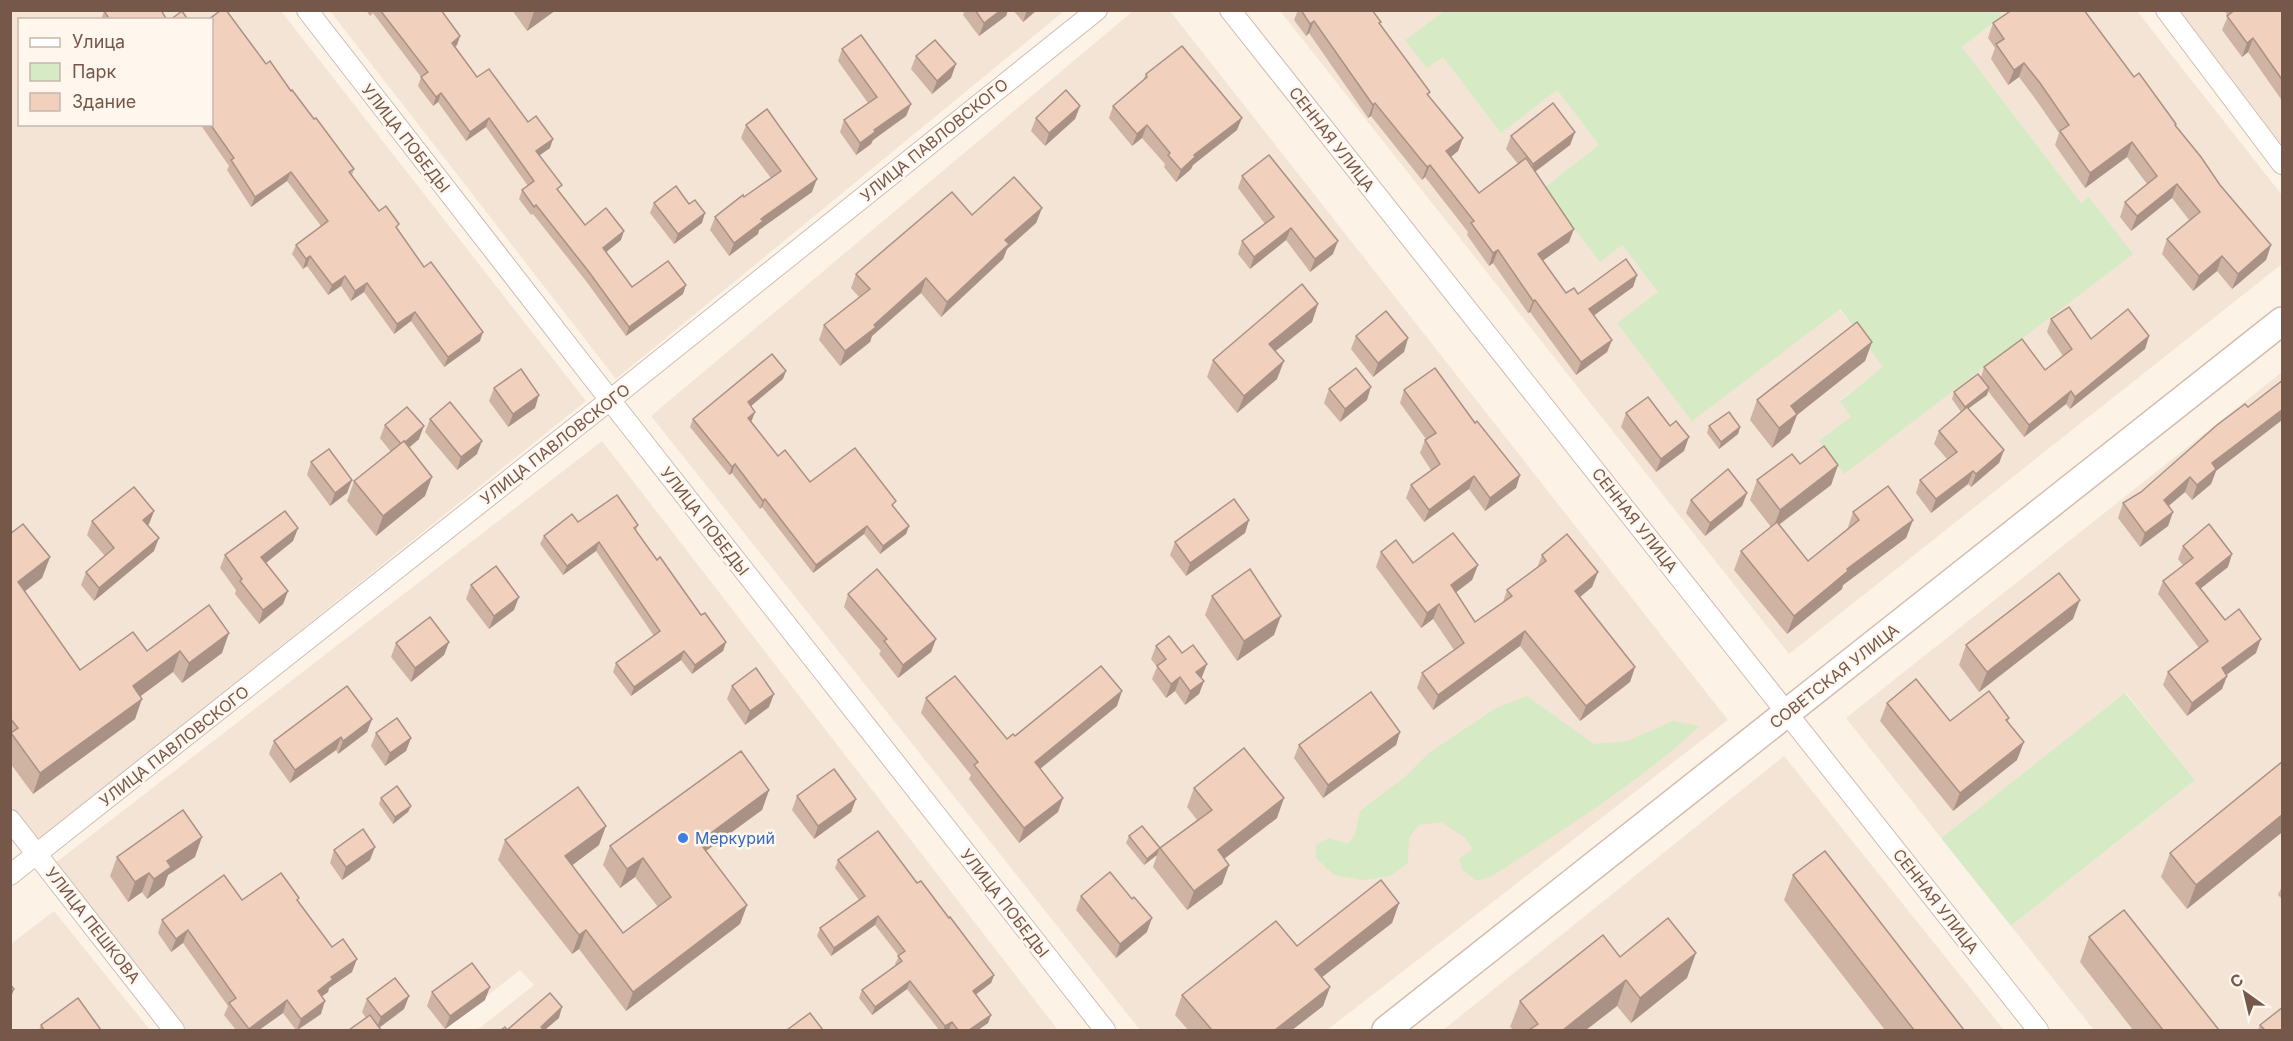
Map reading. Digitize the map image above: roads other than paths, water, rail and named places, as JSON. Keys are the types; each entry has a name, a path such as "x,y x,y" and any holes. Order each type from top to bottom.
{"street":[{"name":"УЛИЦА ПОБЕДЫ","path":"307,10 1105,1030"},
{"name":"УЛИЦА ПАВЛОВСКОГО","path":"10,875 610,400 1097,10"},
{"name":"СЕННАЯ УЛИЦА","path":"1230,10 2038,1030"},
{"path":"2166,10 2283,164"},
{"name":"СОВЕТСКАЯ УЛИЦА","path":"1386,1030 2283,321"},
{"name":"УЛИЦА ПЕШКОВА","path":"10,820 174,1030"}],"place":[{"name":"Меркурий","path":"683,838"}]}
